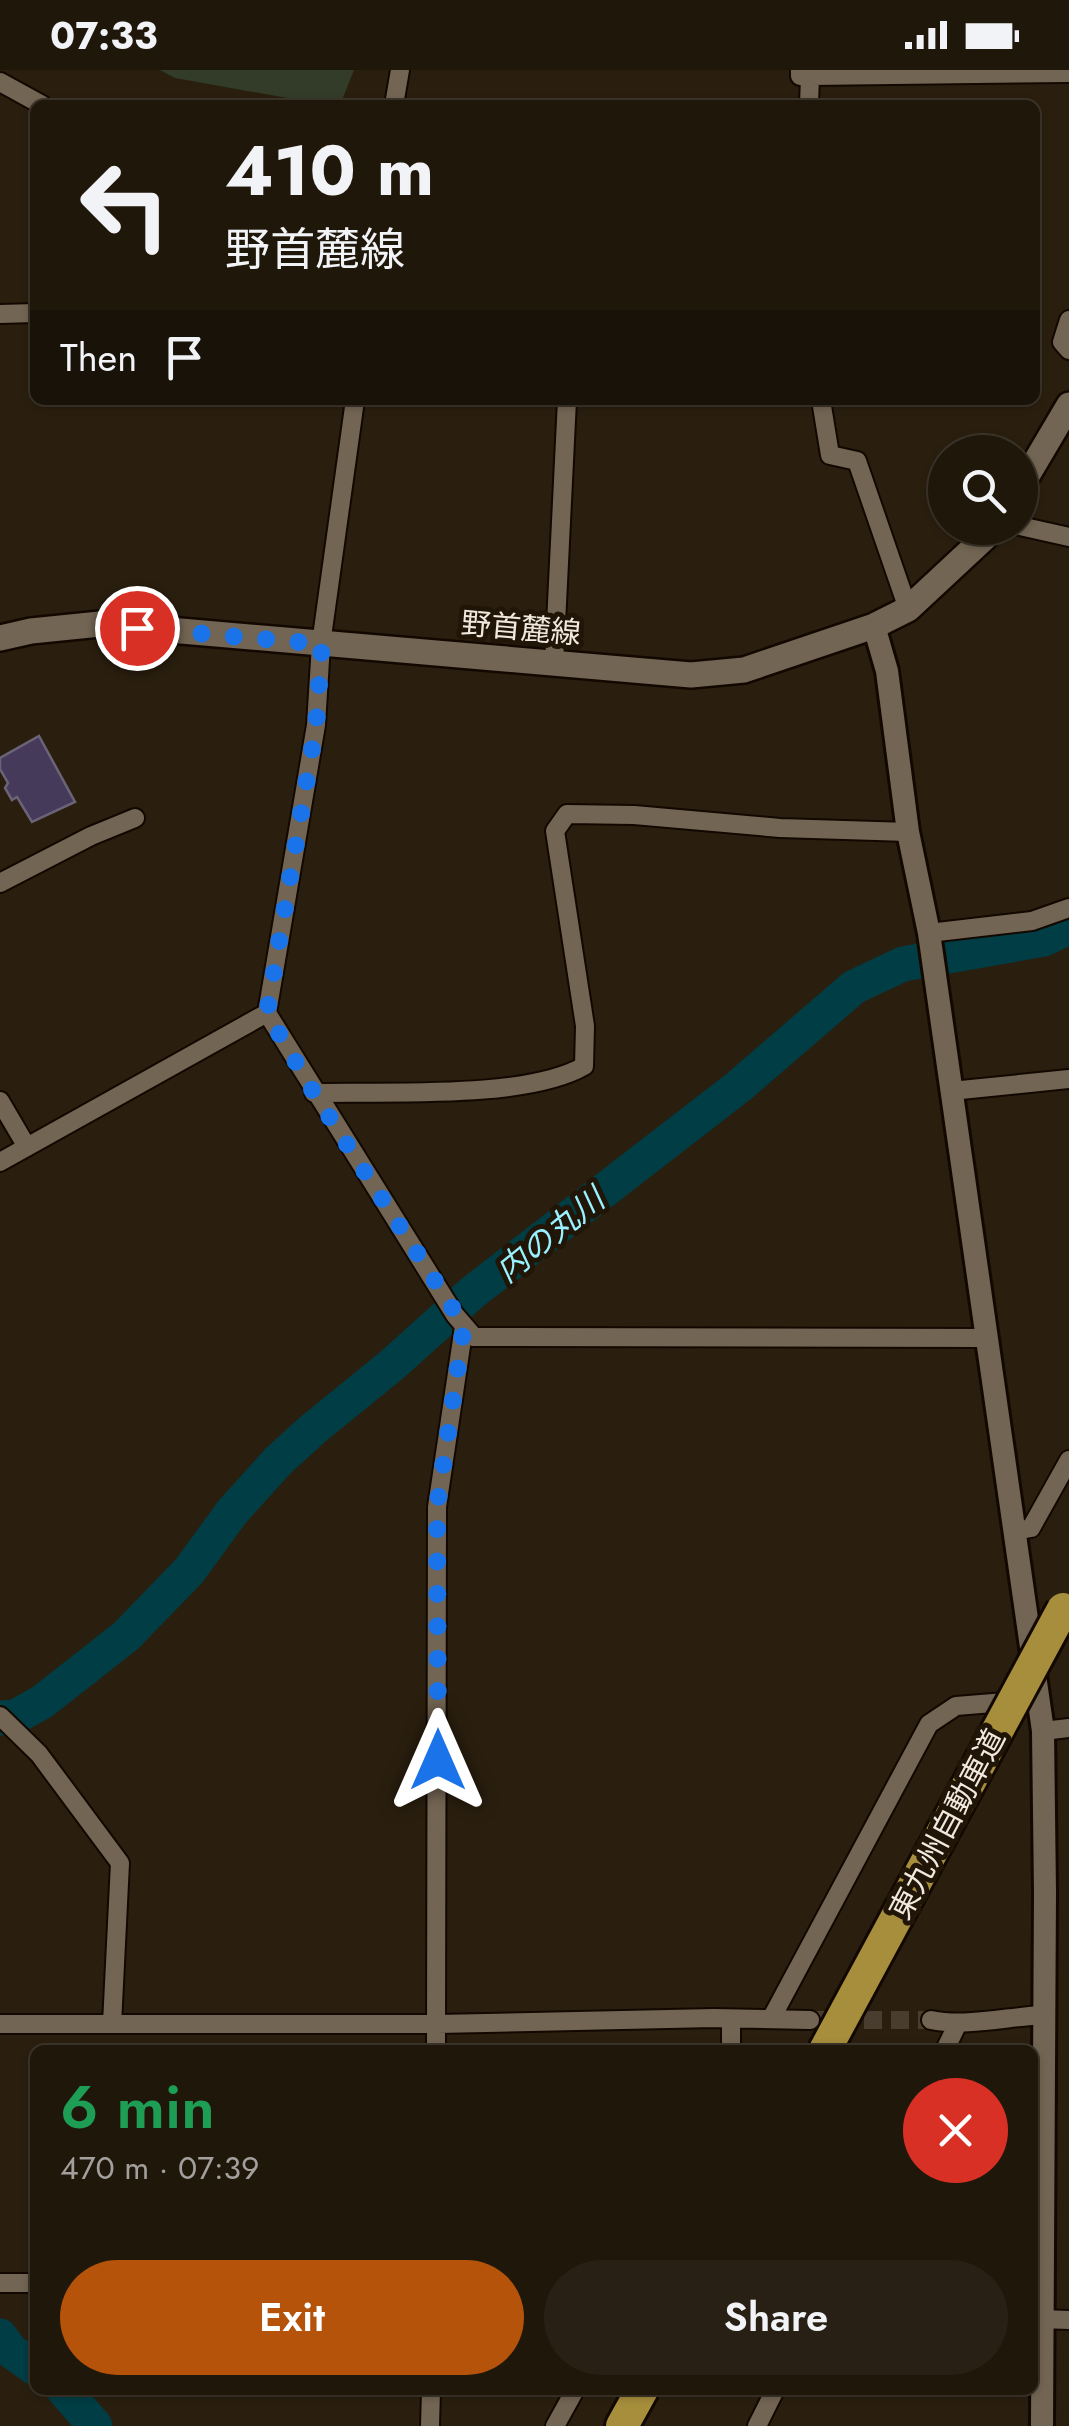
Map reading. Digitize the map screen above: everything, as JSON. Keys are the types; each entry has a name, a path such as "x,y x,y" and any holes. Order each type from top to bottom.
{"highway":[{"name":"東九州自動車道","path":"847,2045 1067,1613"},
{"name":"東九州自動車道","path":"828,2045 996,1752"},
{"path":"622,2426 639,2395"},
{"path":"642,2426 658,2395"}],"main road":[{"path":"1038,458 1069,405"},
{"name":"野首麓線","path":"0,638 100,624 691,675 744,670 874,626 908,609 977,545"}],"street":[{"path":"395,100 400,70"},
{"path":"808,100 805,73 1069,73"},
{"path":"0,82 33,100"},
{"path":"0,314 30,313"},
{"path":"1069,320 1062,342 1069,350"},
{"path":"354,405 322,644 316,726 267,1013 464,1326 474,1337 986,1338"},
{"path":"554,664 567,405"},
{"path":"822,405 830,455 857,461 908,609"},
{"path":"1038,530 1069,537"},
{"path":"874,626 887,671 908,832 928,933 1043,1731 1042,2426"},
{"path":"314,1093 489,1089 565,1077 584,1066 585,1026 554,831 567,814 908,832"},
{"path":"0,884 135,818"},
{"path":"928,933 1032,921 1069,908"},
{"path":"0,1162 267,1013"},
{"path":"951,1091 1069,1079"},
{"path":"0,1101 27,1147"},
{"path":"436,2045 437,1507 464,1326"},
{"path":"1015,1531 1031,1528 1069,1460"},
{"path":"771,2019 930,1724 956,1706 1040,1700"},
{"path":"0,1716 39,1754 120,1863 112,2024"},
{"path":"1043,1731 1069,1728"},
{"path":"931,2020 957,2025 983,2018 1042,2015"},
{"path":"731,2020 731,2045"},
{"path":"0,2024 810,2020"},
{"path":"947,2045 957,2025"},
{"path":"0,2282 30,2283"},
{"path":"1040,2319 1069,2320"},
{"path":"430,2426 431,2395"},
{"path":"555,2426 572,2395"},
{"path":"756,2426 772,2395"}],"green space":[{"path":"160,70 354,70 342,100 299,100 175,78"}],"building":[{"path":"39,736 75,802 32,822 17,797 12,800 5,788 8,783 0,769 0,758"}],"waterway":[{"name":"内の丸川","path":"0,1718 15,1717 42,1702 126,1636 189,1571 232,1512 278,1461 312,1430 473,1292 738,1087 854,987 903,964 1044,939 1069,927"},
{"path":"0,2336 11,2351 30,2364"},
{"path":"68,2395 95,2426"}],"tunnel":[{"path":"810,2020 931,2020"}],"route":[{"path":"137,628 322,644 316,726 267,1013 464,1326 437,1507 438,1760"}]}
